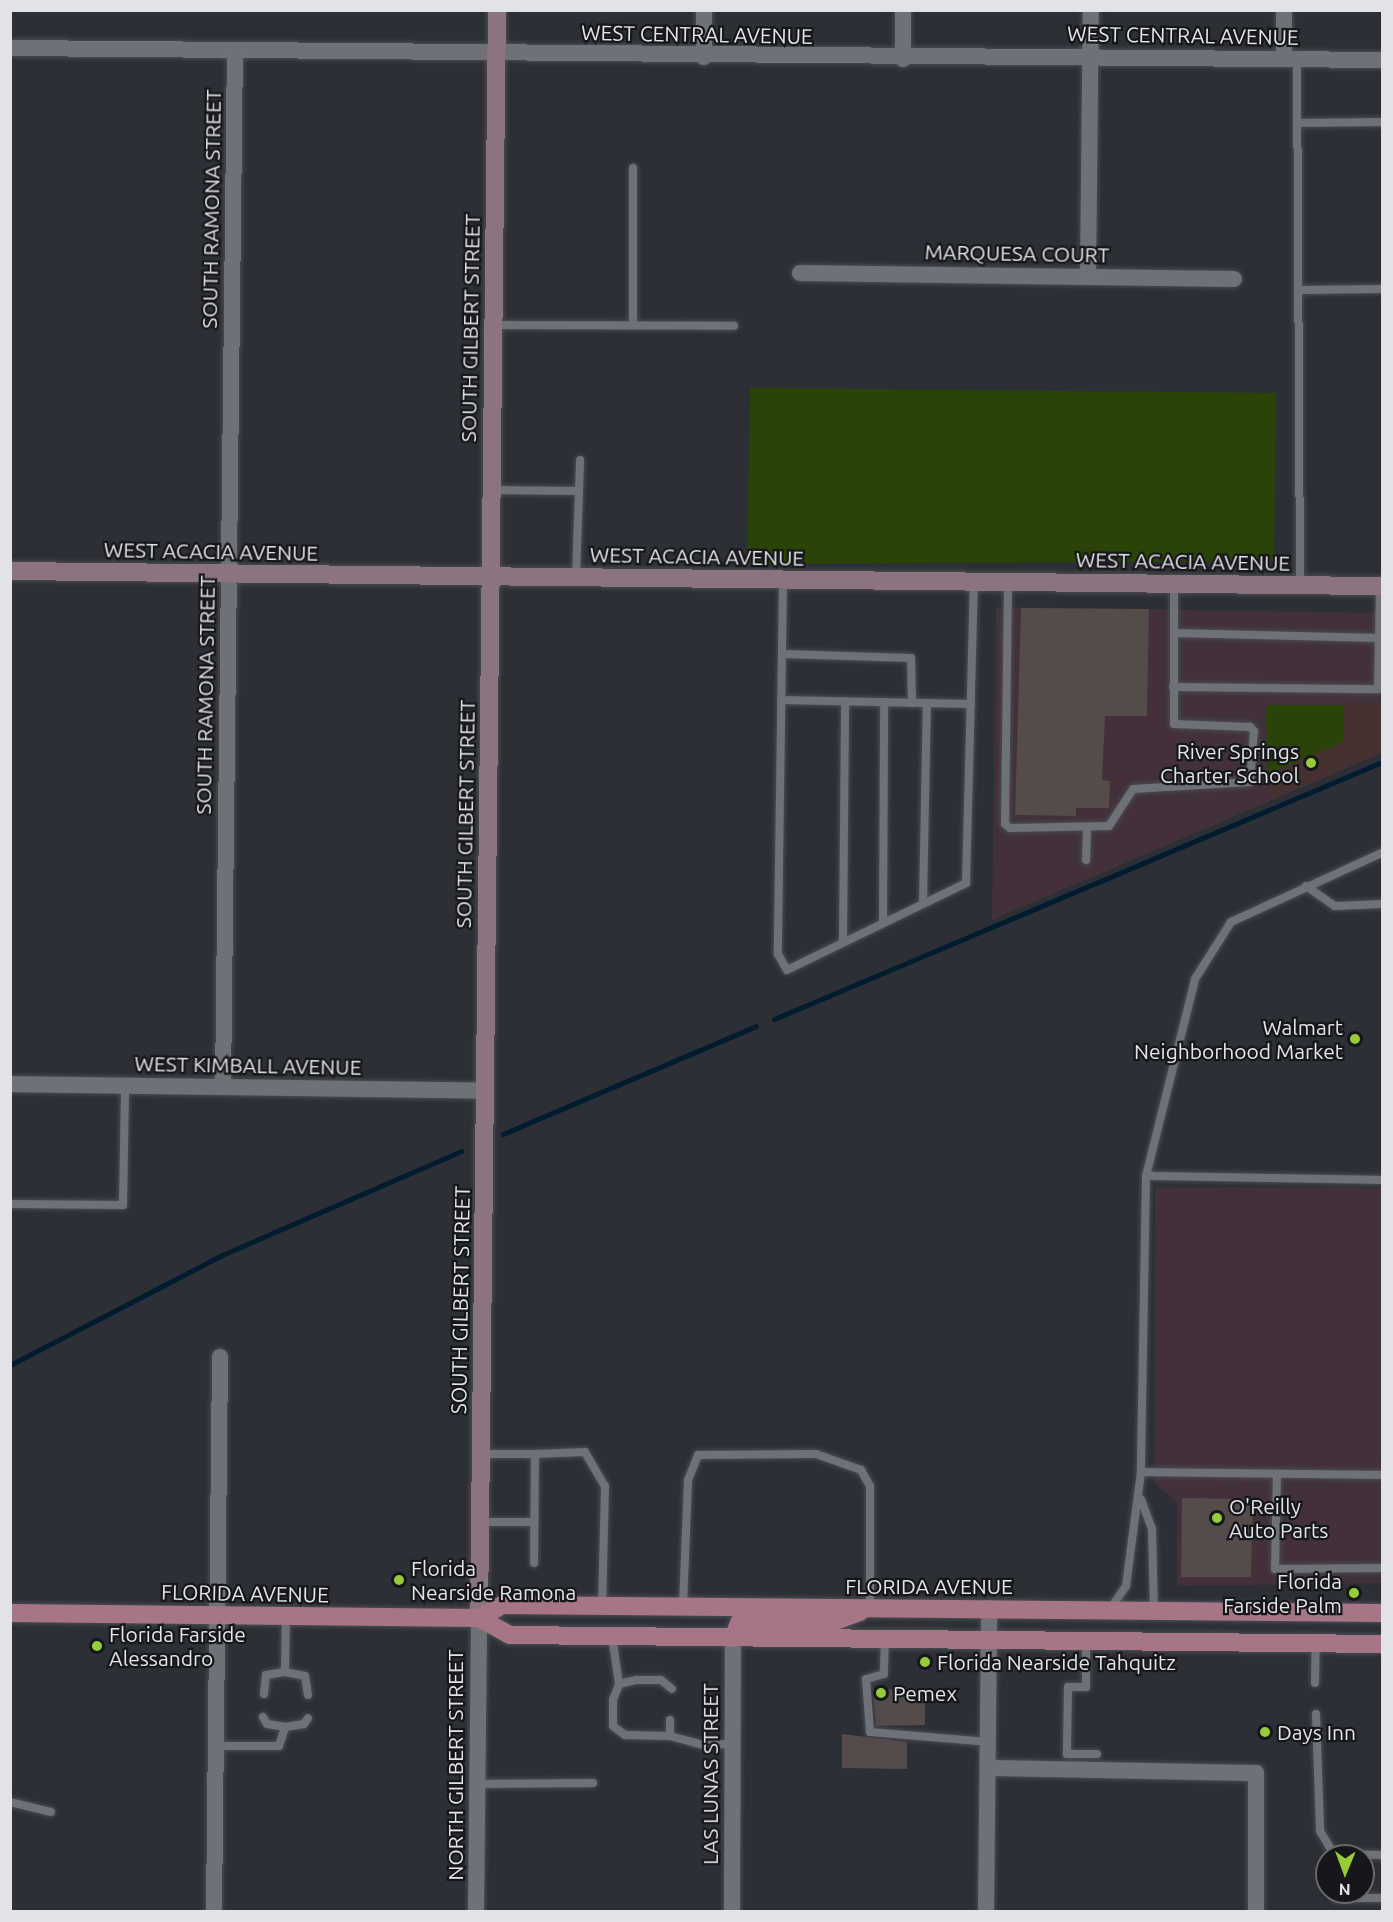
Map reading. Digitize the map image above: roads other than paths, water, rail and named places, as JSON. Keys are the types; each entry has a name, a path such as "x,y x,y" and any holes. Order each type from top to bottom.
{"main road":[{"name":"FLORIDA AVENUE","path":"479,1618 502,1605 1383,1613"},
{"path":"733,1638 740,1621 835,1621 870,1608"},
{"name":"FLORIDA AVENUE","path":"10,1613 479,1618 510,1635 1316,1643"},
{"path":"1316,1643 1383,1644"}],"street":[{"name":"SOUTH GILBERT STREET","path":"479,1618 496,10"},
{"path":"704,10 704,57"},
{"path":"903,10 903,59"},
{"path":"1088,277 1091,10"},
{"path":"1284,10 1290,59"},
{"name":"WEST CENTRAL AVENUE","path":"10,48 903,59 1091,56 1383,60"},
{"name":"SOUTH RAMONA STREET","path":"223,1087 235,51"},
{"name":"MARQUESA COURT","path":"800,273 1234,279"},
{"name":"WEST ACACIA AVENUE","path":"10,571 1382,586"},
{"name":"WEST KIMBALL AVENUE","path":"10,1084 484,1091"},
{"path":"214,1911 220,1357"},
{"path":"986,1911 989,1608"},
{"name":"NORTH GILBERT STREET","path":"476,1911 479,1618"},
{"name":"LAS LUNAS STREET","path":"732,1911 733,1638"},
{"path":"987,1768 1256,1773 1256,1911"}],"lane":[{"path":"1290,59 1297,123 1300,290 1300,584"},
{"path":"1297,123 1383,122"},
{"path":"633,168 633,325"},
{"path":"1300,290 1383,290"},
{"path":"493,325 734,326"},
{"path":"576,577 580,460"},
{"path":"491,490 579,491"},
{"path":"783,579 778,954 787,970 966,883 974,581"},
{"path":"1008,582 1005,824 1087,827 1109,826 1133,789 1250,782 1254,731 1177,726 1173,687 1174,583"},
{"path":"1173,687 1378,689 1382,586"},
{"path":"1174,633 1379,638"},
{"path":"782,654 911,657 912,703"},
{"path":"781,700 971,704"},
{"path":"843,942 844,702"},
{"path":"883,923 884,702"},
{"path":"923,904 927,703"},
{"path":"1086,860 1087,827"},
{"path":"1110,1609 1126,1586 1130,1531 1141,1499 1146,1176 1195,979 1231,922 1306,886 1383,854"},
{"path":"1306,886 1335,906 1383,903"},
{"path":"10,1204 123,1205 125,1086"},
{"path":"1146,1176 1383,1180"},
{"path":"480,1454 536,1455 585,1452 605,1486 602,1606"},
{"path":"683,1606 688,1480 698,1455 816,1454 861,1470 870,1486 870,1608"},
{"path":"534,1563 536,1455"},
{"path":"1141,1472 1383,1475"},
{"path":"1278,1474 1275,1569 1383,1568"},
{"path":"1141,1499 1152,1529 1154,1610"},
{"path":"480,1522 534,1522"},
{"path":"285,1672 286,1617"},
{"path":"612,1636 619,1684 613,1726 625,1735 670,1736 703,1745 731,1744"},
{"path":"885,1639 884,1674 866,1679 870,1732 988,1742"},
{"path":"1086,1641 1086,1688 1068,1687 1067,1754 1097,1754"},
{"path":"1315,1683 1316,1643"},
{"path":"264,1694 266,1676 285,1672 305,1676 308,1695"},
{"path":"619,1684 660,1680 672,1689"},
{"path":"1316,1714 1320,1831 1328,1844"},
{"path":"263,1717 267,1724 285,1727 308,1718"},
{"path":"670,1720 670,1736"},
{"path":"216,1746 279,1746 285,1727"},
{"path":"477,1784 593,1783"},
{"path":"10,1802 51,1812"}],"waterway":[{"path":"774,1019 1382,762"},
{"path":"503,1134 756,1026"},
{"path":"10,1365 222,1255 461,1151"}],"place":[{"name":"River Springs Charter School","path":"1311,763"},
{"name":"Walmart Neighborhood Market","path":"1355,1039"},
{"name":"O'Reilly Auto Parts","path":"1217,1518"},
{"name":"Florida Nearside Ramona","path":"399,1580"},
{"name":"Florida Farside Palm","path":"1354,1593"},
{"name":"Florida Farside Alessandro","path":"97,1646"},
{"name":"Florida Nearside Tahquitz","path":"925,1662"},
{"name":"Pemex","path":"881,1693"},
{"name":"Days Inn","path":"1265,1732"}]}
